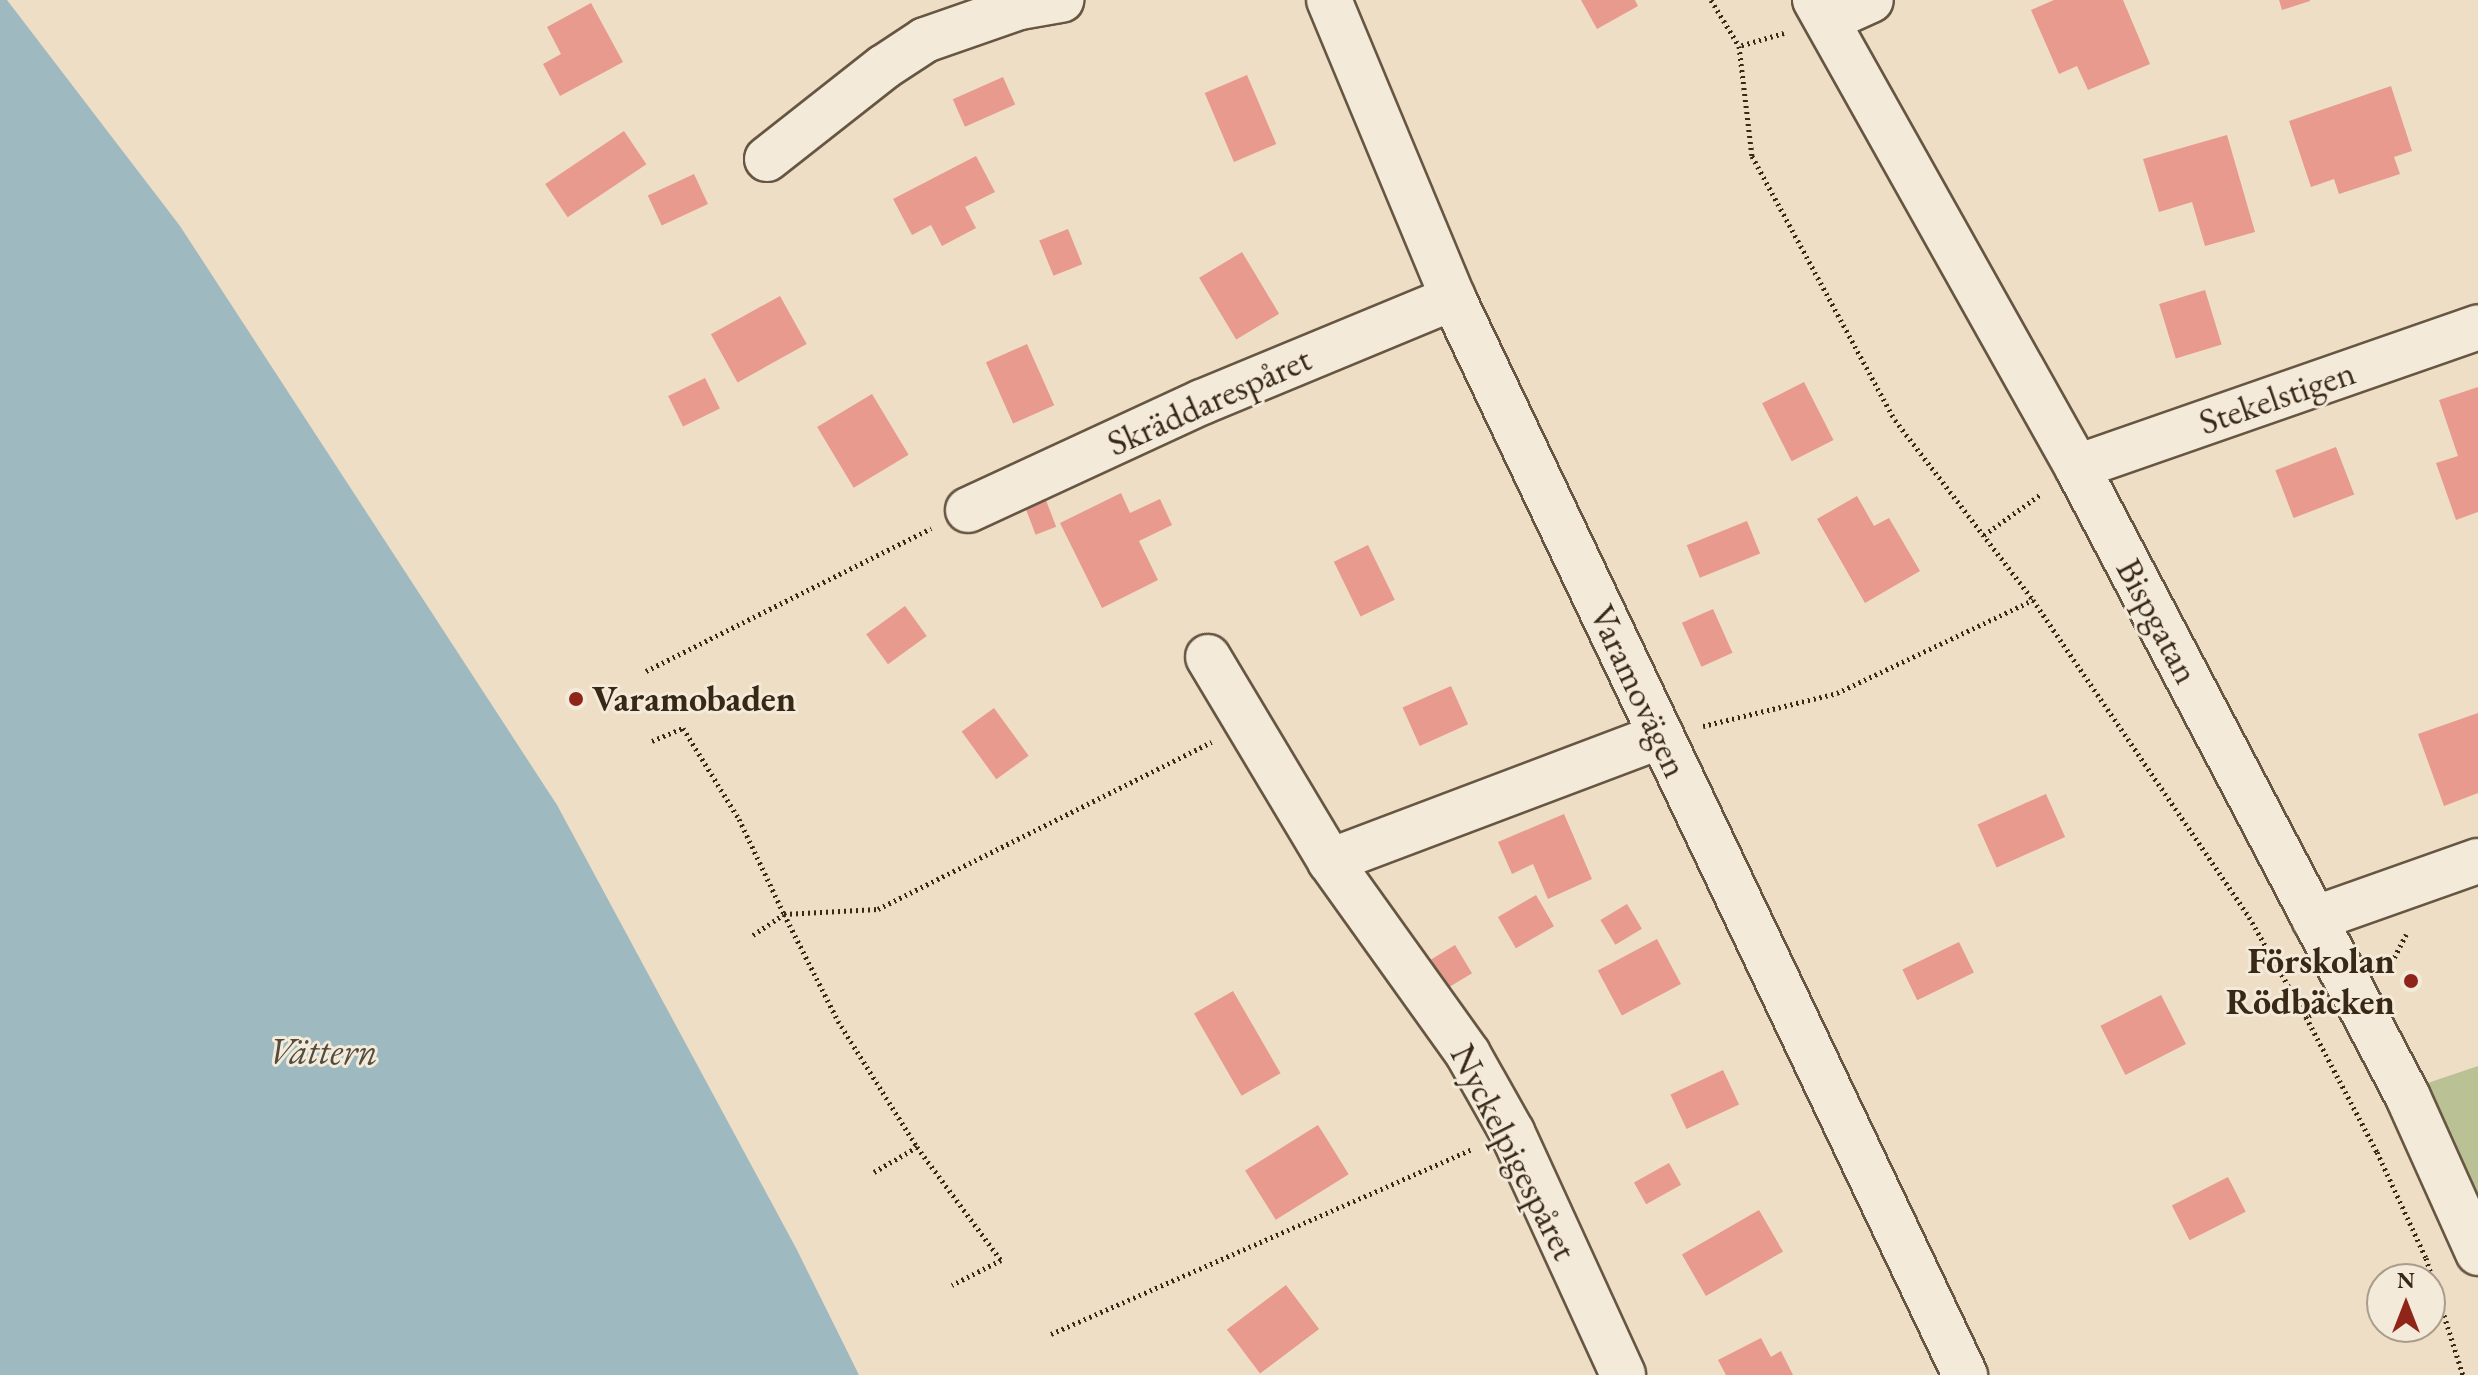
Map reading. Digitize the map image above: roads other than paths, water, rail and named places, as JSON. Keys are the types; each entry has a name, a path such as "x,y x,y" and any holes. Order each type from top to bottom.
{"street":[{"path":"767,159 884,67 925,40 1020,7 1061,0"},
{"name":"Varamovägen","path":"1329,0 1453,298 1965,1375"},
{"path":"1821,10 1871,0"},
{"name":"Bispgatan","path":"1821,10 2077,467 2408,1097 2478,1253"},
{"name":"Skräddarespåret","path":"968,510 1202,402 1453,298"},
{"name":"Stekelstigen","path":"2077,467 2478,327"},
{"name":"Nyckelpigespåret","path":"1208,657 1330,861 1468,1054 1512,1132 1623,1375"},
{"path":"1330,861 1661,736"},
{"path":"2314,919 2478,861"}],"water":[{"name":"Vättern","path":"0,0 7,0 180,226 557,805 796,1248 859,1375 0,1375"}],"place":[{"name":"Varamobaden","path":"576,699"},
{"name":"Förskolan Rödbäcken","path":"2411,981"}]}
